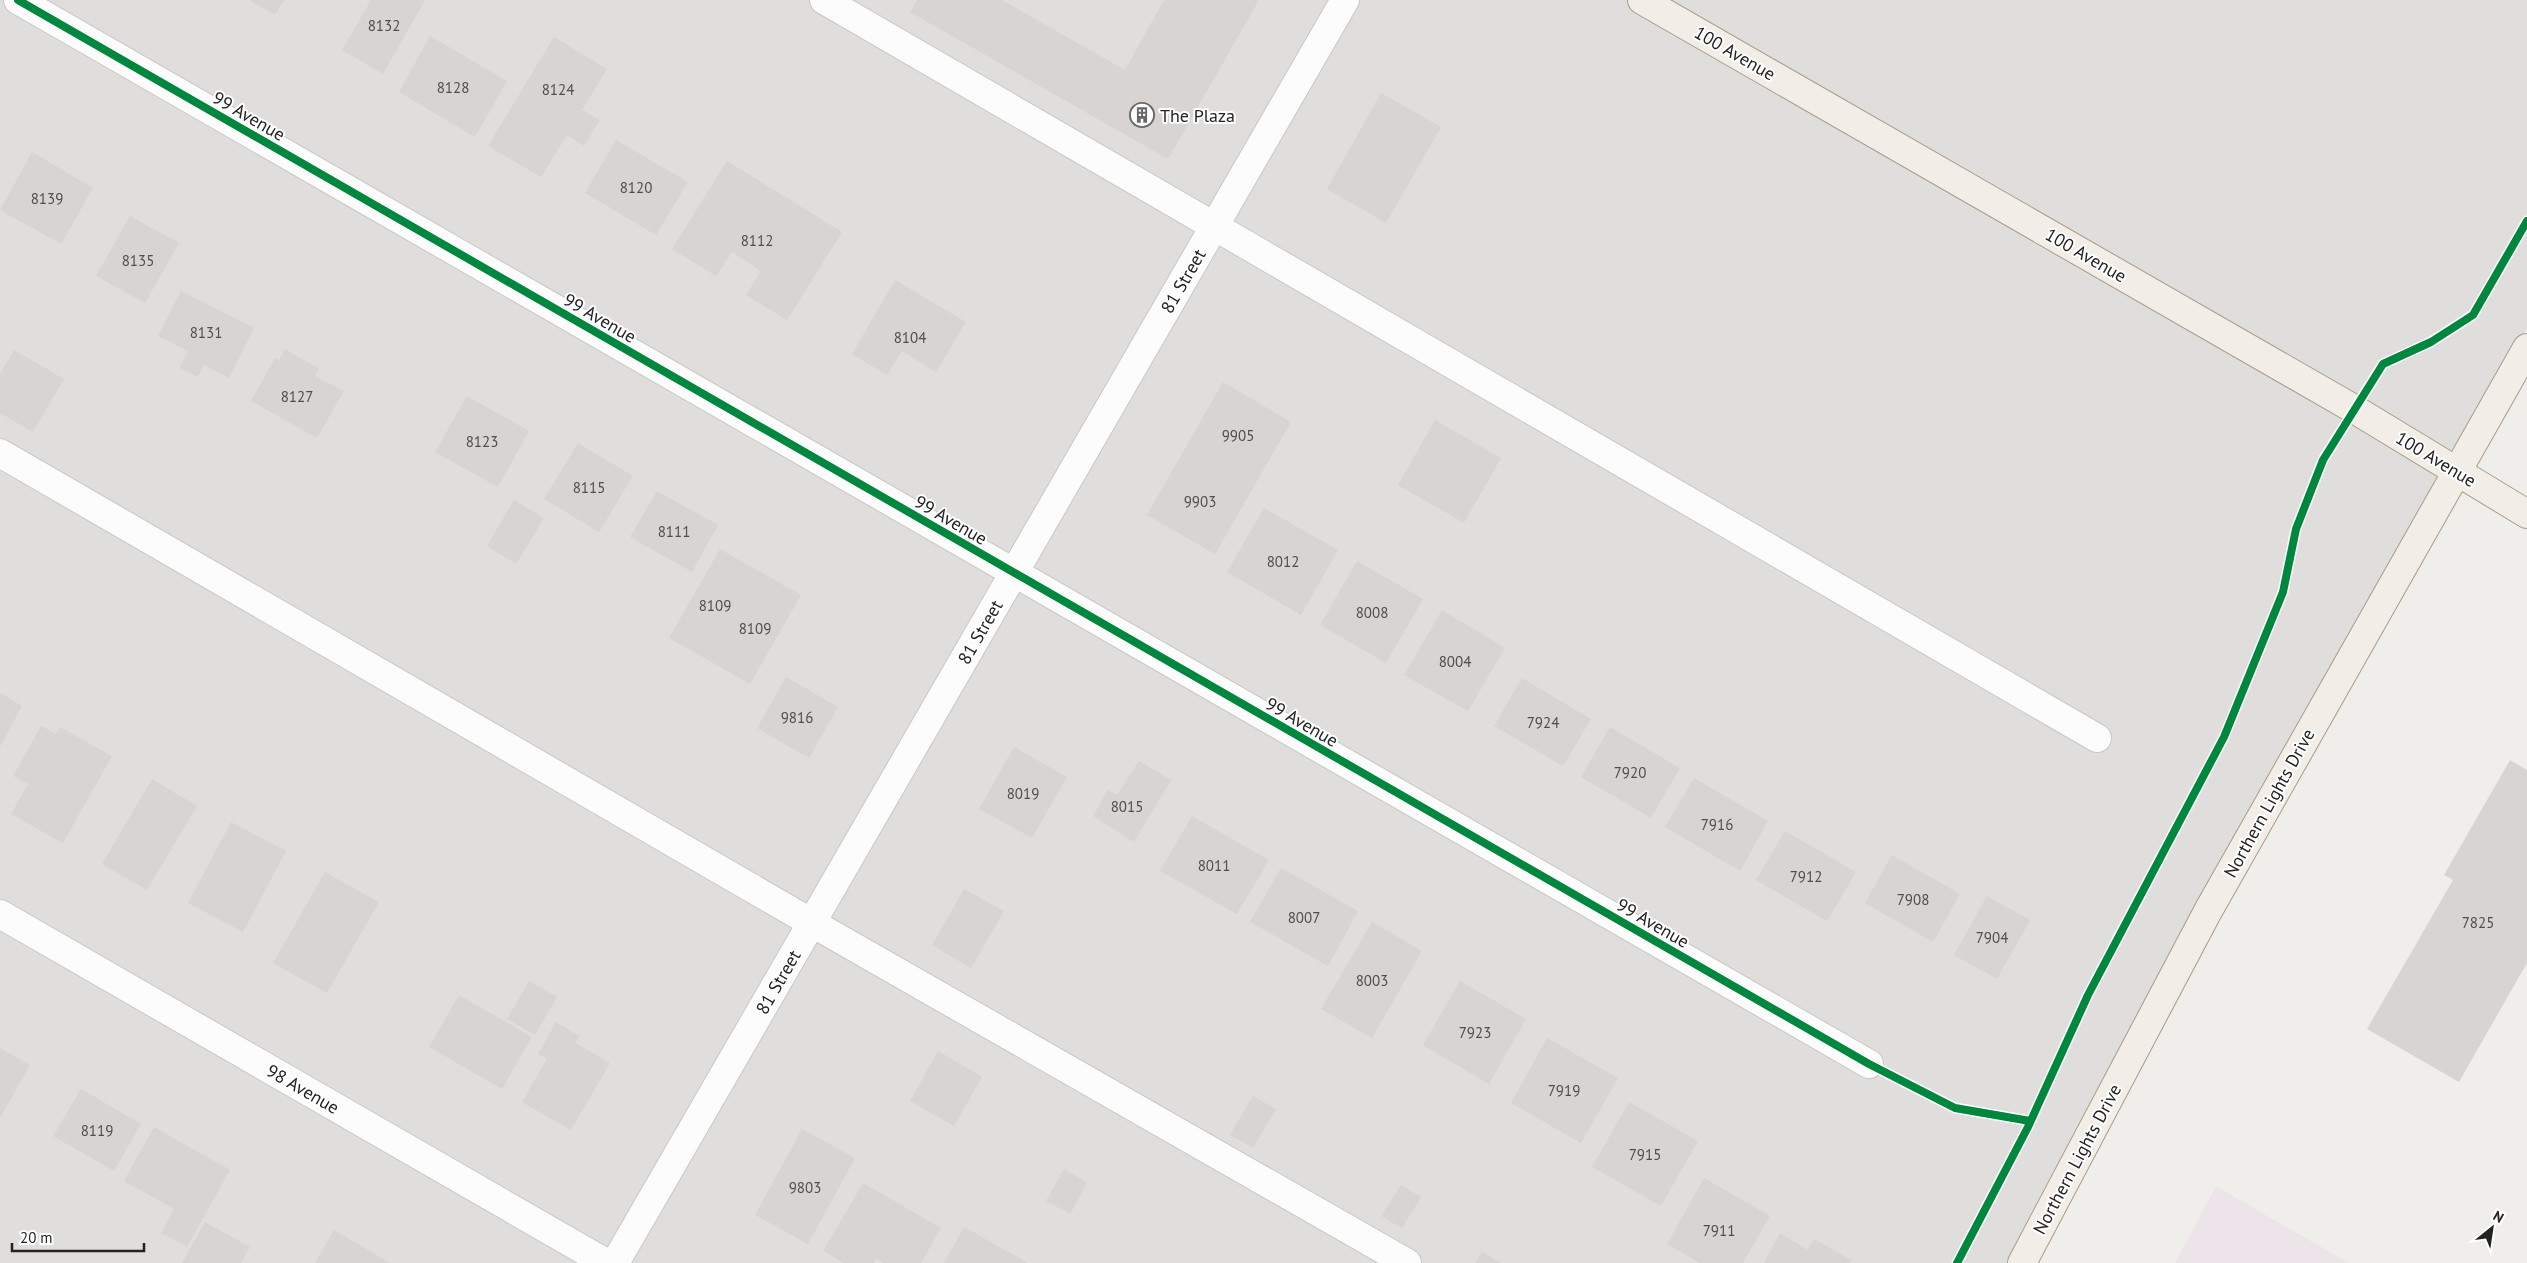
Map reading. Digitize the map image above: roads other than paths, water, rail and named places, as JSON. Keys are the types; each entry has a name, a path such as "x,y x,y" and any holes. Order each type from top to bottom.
{"main road":[{"name":"100 Avenue","path":"1642,0 2354,409 2527,514"},
{"name":"Northern Lights Drive","path":"2022,1263 2208,911 2527,348"}],"street":[{"name":"99 Avenue","path":"18,0 1014,574 1870,1064"},
{"path":"824,0 2097,738"},
{"name":"81 Street","path":"615,1263 1345,0"},
{"path":"0,453 812,923 1407,1263"},
{"name":"98 Avenue","path":"0,914 606,1263"}],"place":[{"name":"The Plaza","path":"1142,115"}]}
